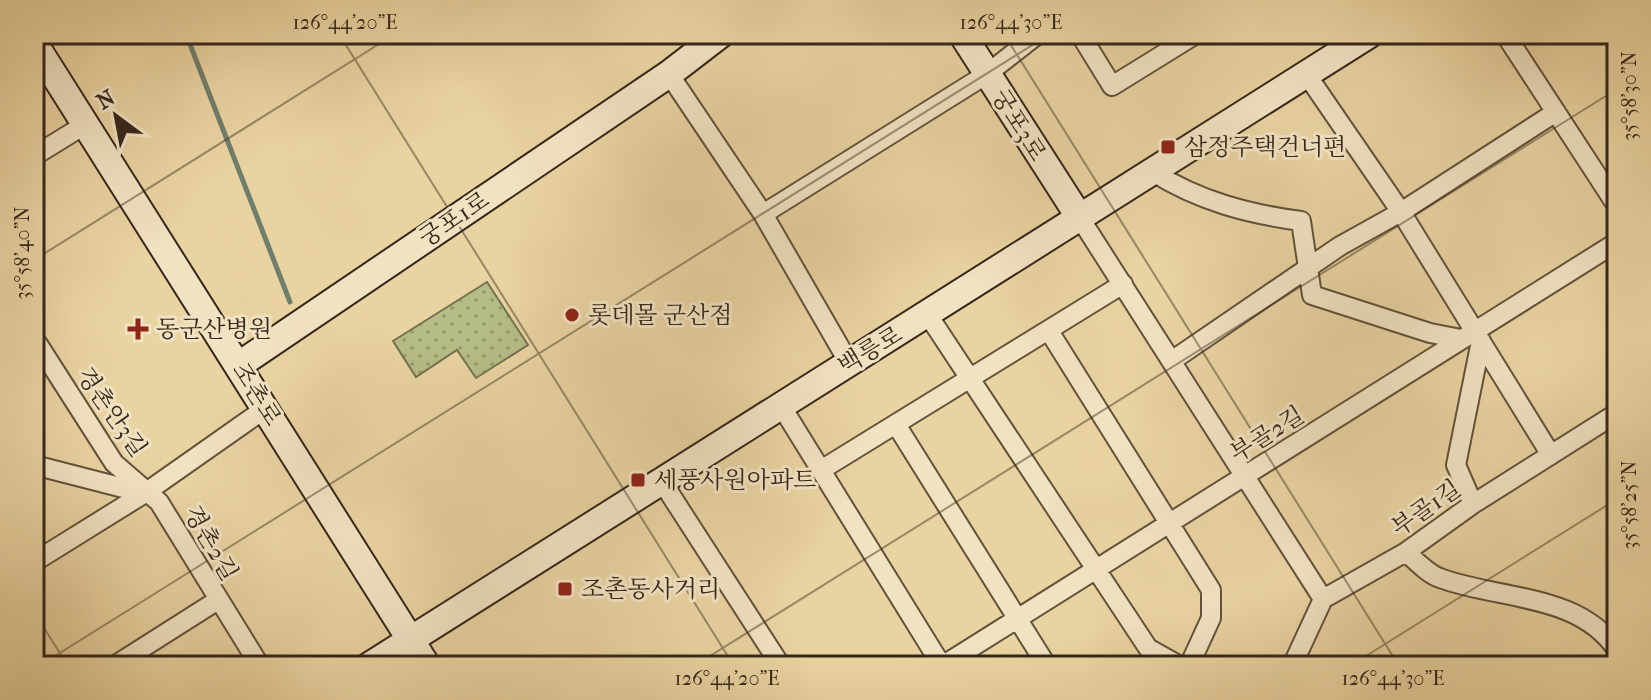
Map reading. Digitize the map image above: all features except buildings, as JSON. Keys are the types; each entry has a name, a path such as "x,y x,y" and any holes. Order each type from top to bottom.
{"street":[{"name":"궁포1로","path":"239,365 669,74 721,34"},
{"name":"궁포3로","path":"962,34 1078,215"},
{"path":"763,214 987,74 1038,34"},
{"path":"1080,34 1112,86 1196,34"},
{"name":"백릉로","path":"369,666 410,637 780,404 928,315 1078,215 1153,172 1370,34"},
{"path":"1505,34 1617,206"},
{"name":"조촌로","path":"34,43 427,666"},
{"path":"669,74 763,214 849,363"},
{"path":"1307,75 1401,212 1472,336 1551,455"},
{"path":"1173,360 1310,267 1556,112"},
{"path":"34,156 86,124"},
{"path":"1153,172 1175,186 1247,214 1301,221 1312,295 1430,333 1472,336"},
{"path":"1078,215 1323,599 1292,666"},
{"name":"부골2길","path":"942,666 1472,336 1617,242"},
{"path":"821,470 1123,284"},
{"path":"928,315 1148,648 1180,666"},
{"path":"1049,331 1211,590 1211,618 1189,666"},
{"path":"1472,336 1456,465 1473,504"},
{"name":"경촌안3길","path":"34,338 114,463 145,493"},
{"path":"780,404 942,666"},
{"path":"34,562 145,493 266,408"},
{"name":"부골1길","path":"1323,599 1406,552 1473,504 1617,413"},
{"path":"897,426 1047,666"},
{"name":"경촌안3길","path":"34,465 145,493"},
{"path":"661,480 781,666"},
{"name":"경촌2길","path":"114,666 218,600 159,502 145,493"},
{"path":"1406,552 1436,577 1571,611 1592,620 1617,650"},
{"path":"218,600 260,666"}],"green space":[{"path":"487,282 528,345 476,378 457,350 416,377 393,341"}],"waterway":[{"path":"186,34 290,302"}],"place":[{"name":"삼정주택건너편","path":"1168,147"},
{"name":"롯데몰 군산점","path":"572,315"},
{"name":"동군산병원","path":"138,329"},
{"name":"세풍사원아파트","path":"638,480"},
{"name":"조촌동사거리","path":"565,589"}]}
